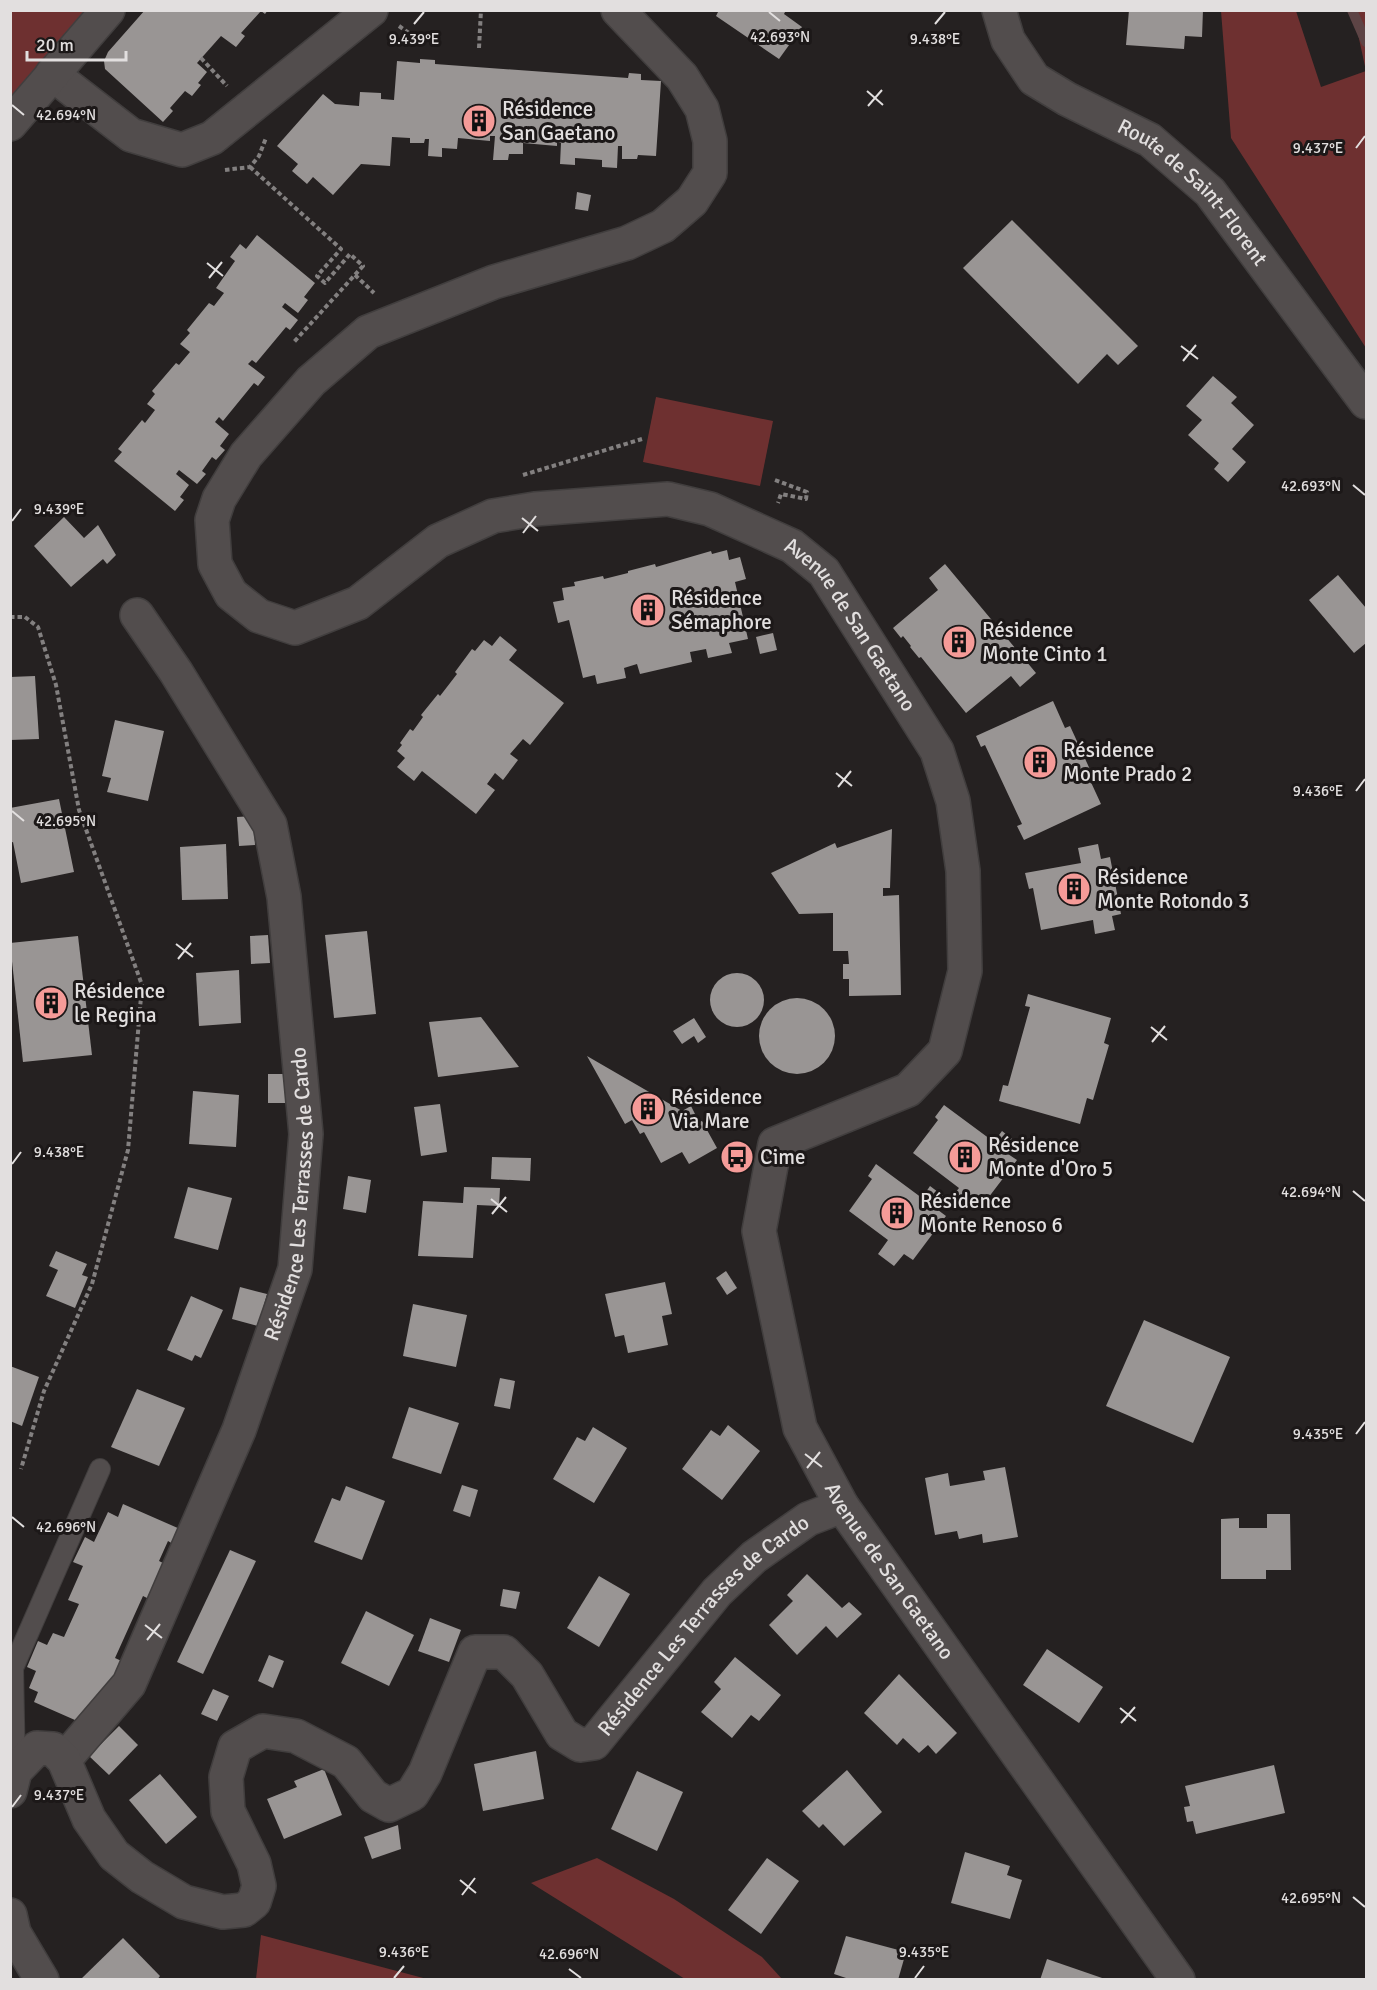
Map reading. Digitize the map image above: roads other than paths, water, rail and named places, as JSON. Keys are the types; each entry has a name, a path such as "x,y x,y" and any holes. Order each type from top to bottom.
{"street":[{"path":"10,124 108,10"},
{"path":"52,74 131,135 182,150 212,138 371,10"},
{"name":"Avenue de San Gaetano","path":"618,10 682,77 702,109 710,141 710,173 692,201 663,226 627,243 494,282 368,332 311,381 246,455 219,499 212,520 215,564 231,594 258,616 295,628 358,603 438,542 493,516 535,509 668,499 710,508 792,546 824,572 937,751 953,801 963,871 965,971 945,1051 908,1090 775,1144 759,1231 800,1428 842,1506 1178,1980"},
{"name":"Route de Saint-Florent","path":"999,10 1008,40 1034,79 1067,99 1150,140 1210,192 1366,402"},
{"name":"Résidence Les Terrasses de Cardo","path":"137,615 176,672 270,825 284,897 306,1134 295,1269 239,1430 129,1684 64,1761 89,1819 114,1855 142,1876 184,1902 223,1912 244,1910 254,1902 259,1886 254,1864 228,1811 226,1777 235,1747 263,1731 296,1736 346,1762 374,1796 389,1805 412,1794 425,1773 474,1652 504,1652 527,1675 562,1734 580,1745 594,1743 717,1592 754,1557 808,1519 842,1506"},
{"path":"13,1781 37,1748 53,1749 64,1761"},
{"path":"10,1915 14,1933 42,1980"}],"lane":[{"path":"13,1781 14,1668 100,1469"}],"waterway":[{"path":"1352,10 1366,42"}],"place":[{"name":"Résidence San Gaetano","path":"479,121"},
{"name":"Résidence Sémaphore","path":"648,610"},
{"name":"Résidence Monte Cinto 1","path":"959,642"},
{"name":"Résidence Monte Prado 2","path":"1040,762"},
{"name":"Résidence Monte Rotondo 3","path":"1074,889"},
{"name":"Résidence le Regina","path":"51,1003"},
{"name":"Résidence Via Mare","path":"648,1109"},
{"name":"Cime","path":"737,1157"},
{"name":"Résidence Monte d'Oro 5","path":"965,1157"},
{"name":"Résidence Monte Renoso 6","path":"897,1213"}]}
